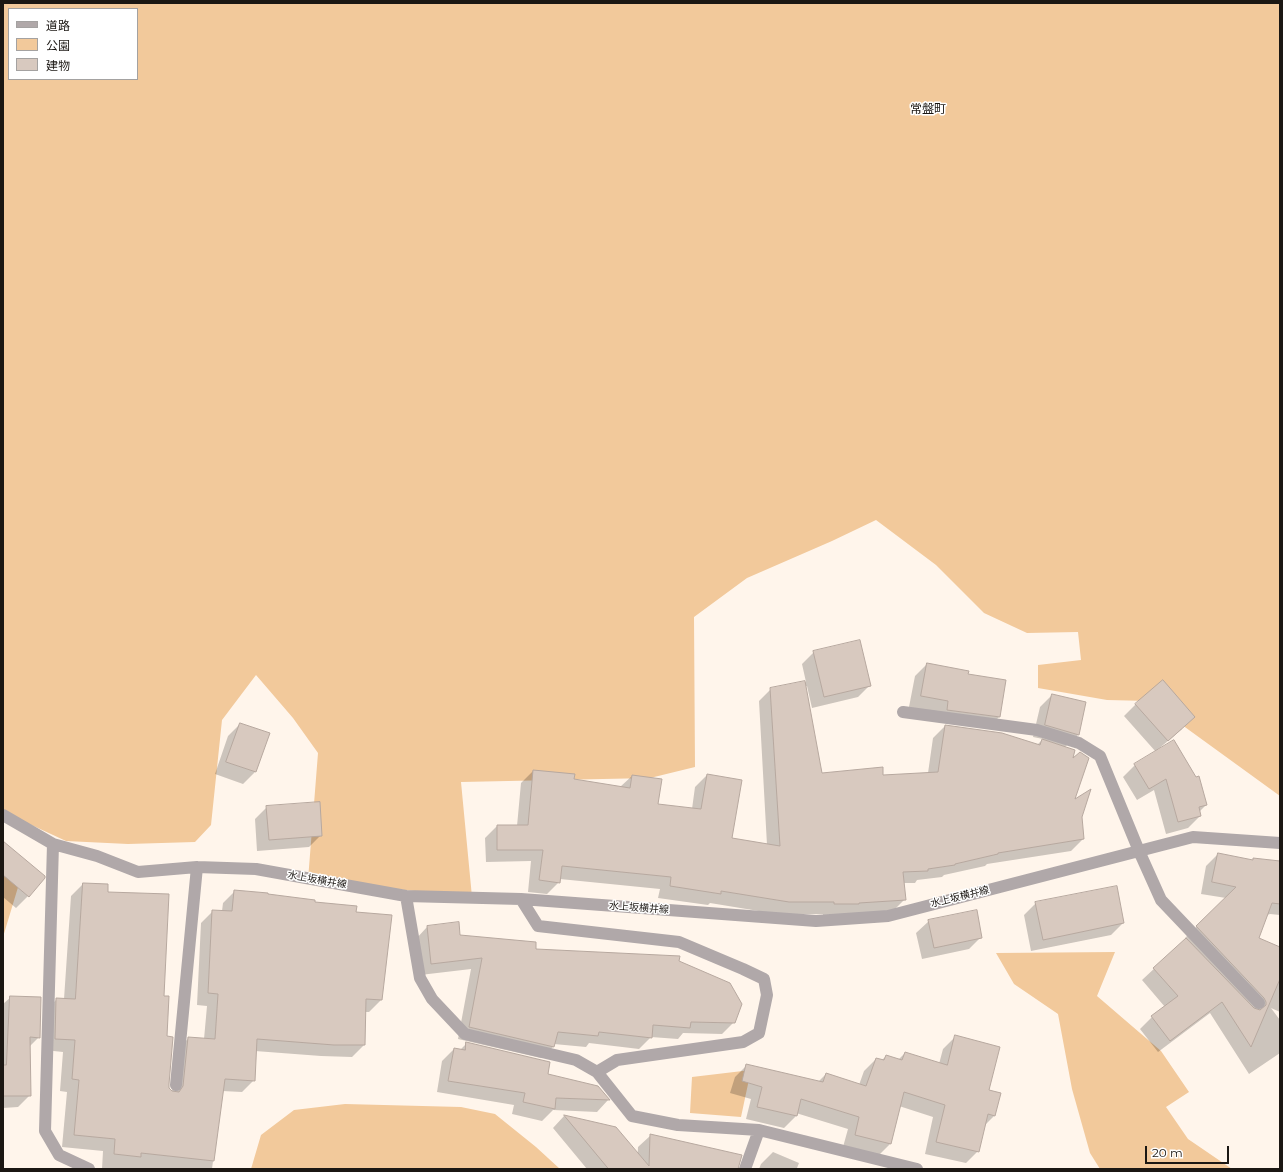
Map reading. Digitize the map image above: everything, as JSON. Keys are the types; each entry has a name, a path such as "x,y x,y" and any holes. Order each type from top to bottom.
{"street":[{"path":"903,712 1038,730 1079,743 1100,756 1139,852 1161,900 1259,1003"},
{"name":"水上坂横井線","path":"3,815 53,844 97,856 138,872 197,867 256,869 406,896 521,899 816,921 888,916 1193,837 1280,843"},
{"path":"53,844 45,1131 59,1155 89,1169"},
{"path":"176,1085 197,867"},
{"path":"406,896 420,978 432,999 465,1034 576,1060 597,1072 632,1116 678,1125 759,1130 917,1169"},
{"path":"521,899 538,926 679,942 764,979 768,994 759,1033 743,1042 617,1060 597,1072"},
{"path":"745,1169 759,1130"}],"green space":[{"path":"3,3 1280,3 1280,796 1149,701 1107,700 1038,688 1038,665 1081,660 1078,632 1027,633 984,613 936,565 876,520 747,578 694,617 695,767 650,778 461,782 472,897 308,880 318,753 293,718 256,675 222,720 211,825 195,842 128,844 66,841 3,810"},
{"path":"3,867 22,874 3,937"},
{"path":"1115,952 1097,996 1161,1051 1189,1092 1166,1107 1188,1139 1232,1169 1100,1169 1090,1153 1072,1089 1058,1014 1014,984 996,953"},
{"path":"751,1070 741,1117 690,1113 692,1077"},
{"path":"345,1104 461,1107 495,1114 536,1147 560,1169 251,1169 261,1135 294,1110"}],"building":[{"path":"860,640 871,686 824,697 813,651"},
{"path":"927,663 969,671 968,674 1006,680 1000,717 947,710 948,701 921,696"},
{"path":"1163,680 1195,717 1168,741 1135,704"},
{"path":"805,681 822,773 883,767 883,775 938,772 945,725 1002,733 1040,745 1042,739 1075,750 1073,758 1080,752 1089,758 1075,799 1091,789 1082,817 1084,839 998,853 955,865 928,869 928,871 903,872 906,900 859,904 834,904 834,902 789,902 721,891 721,894 670,886 671,877 562,866 560,883 539,880 543,850 497,850 497,825 528,825 533,770 575,774 574,779 630,788 632,775 662,779 658,804 701,809 707,774 742,780 732,838 780,846 770,688"},
{"path":"1052,694 1086,702 1079,735 1045,725"},
{"path":"240,723 270,733 256,772 226,762"},
{"path":"1174,740 1196,777 1199,776 1207,805 1199,807 1201,816 1178,822 1166,779 1149,789 1134,764"},
{"path":"320,802 322,836 269,840 266,806"},
{"path":"3,841 45,876 45,878 29,897 3,875"},
{"path":"1218,853 1253,860 1253,858 1280,861 1280,904 1272,903 1259,938 1280,947 1280,979 1251,1047 1222,1002 1170,1041 1151,1016 1178,996 1153,968 1186,938 1254,1008 1260,1010 1266,1005 1264,998 1196,926 1236,887 1212,882"},
{"path":"83,883 108,884 108,892 169,894 164,996 169,996 167,1036 173,1037 169,1084 169,1088 172,1091 179,1092 183,1086 188,1037 215,1039 218,994 208,993 212,910 232,911 234,890 268,893 315,900 315,902 357,906 356,912 392,915 382,1000 366,999 365,1045 334,1045 257,1039 255,1081 225,1079 214,1161 141,1153 141,1157 114,1154 115,1139 74,1135 79,1080 72,1079 75,1040 55,1039 56,998 75,999"},
{"path":"1117,886 1124,923 1043,940 1035,902"},
{"path":"977,910 982,938 934,948 928,920"},
{"path":"459,922 460,935 536,942 536,949 680,956 679,961 730,983 742,1004 735,1023 691,1022 690,1028 653,1025 652,1038 599,1032 598,1036 558,1032 554,1047 469,1027 482,958 431,964 427,926"},
{"path":"10,996 41,997 40,1038 30,1037 31,1096 3,1096 3,1065 6,1065"},
{"path":"955,1035 1000,1047 989,1090 1001,1093 995,1116 988,1114 979,1152 936,1142 945,1105 904,1092 891,1144 855,1135 859,1117 801,1099 797,1116 757,1107 762,1087 742,1081 746,1064 823,1082 826,1073 866,1086 876,1058 884,1060 886,1055 902,1060 905,1052 947,1065"},
{"path":"466,1042 550,1062 548,1074 598,1086 610,1100 556,1098 555,1109 523,1102 525,1093 448,1081 454,1048 465,1050"},
{"path":"564,1115 616,1127 649,1166 650,1134 742,1155 738,1169 609,1169"}],"district":[{"name":"常盤町","path":"928,109"}]}
